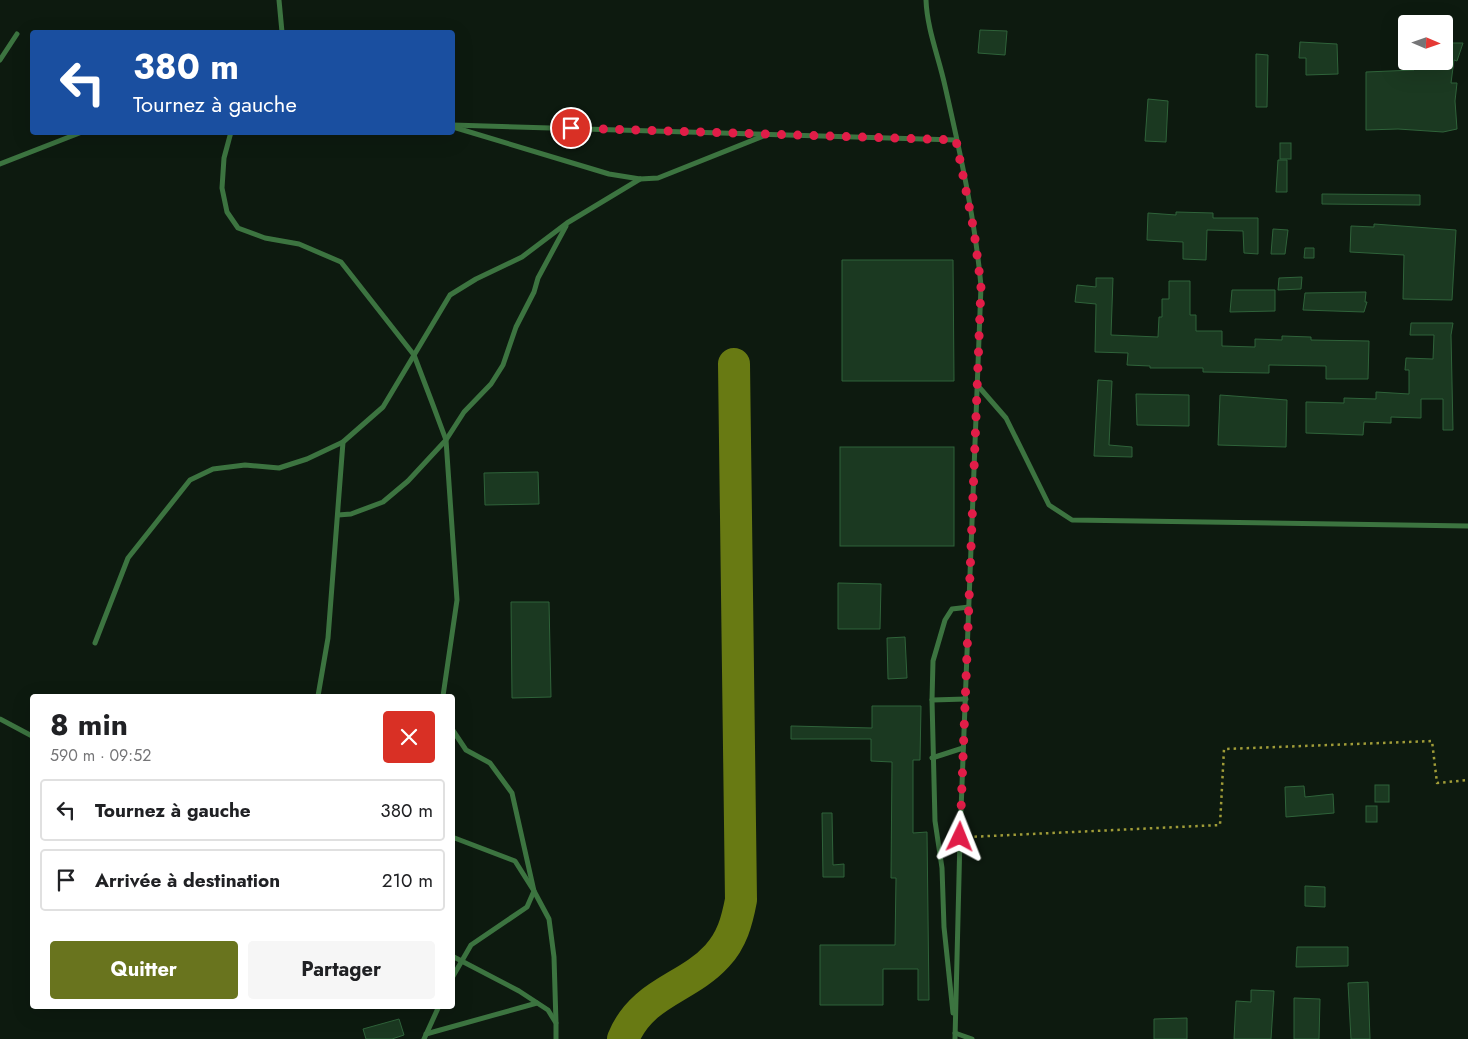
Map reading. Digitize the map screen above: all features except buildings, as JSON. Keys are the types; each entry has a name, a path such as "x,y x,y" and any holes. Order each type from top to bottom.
{"lane":[{"path":"279,0 282,30"},
{"path":"926,0 927,14 956,140 979,264 981,286 960,837 955,1036"},
{"path":"0,60 17,34"},
{"path":"455,126 956,140"},
{"path":"455,127 609,174 640,179 658,178 768,134"},
{"path":"0,164 74,135"},
{"path":"230,135 224,158 222,188 227,212 238,228 265,238 300,244 341,262 414,355 446,440 457,600 443,694"},
{"path":"95,643 128,558 190,480 213,469 245,465 279,468 307,459 342,442 383,408 450,295 476,278 522,257 567,223 640,179"},
{"path":"338,515 351,514 383,502 408,480 446,440 464,412 491,384 503,365 524,309 534,292 538,278 567,223"},
{"path":"978,386 1006,418 1049,504 1072,520 1468,526"},
{"path":"318,694 328,638 342,442"},
{"path":"955,1036 944,927 942,868 935,821 932,758 933,662 944,620 952,609 969,607"},
{"path":"932,700 966,699"},
{"path":"0,719 30,735"},
{"path":"455,734 466,750 490,763 512,793 534,891 527,907 477,941 461,960 455,972"},
{"path":"932,758 964,748"},
{"path":"455,839 515,861 549,920 554,957 556,1039"},
{"path":"455,957 537,1003 552,1013 556,1023"},
{"path":"425,1037 537,1003"},
{"path":"425,1037 438,1009"},
{"path":"955,1036 972,1039"}],"path":[{"path":"960,837 1220,825 1224,749 1432,741 1437,784 1468,780"}],"taxiway":[{"path":"623,1039 631,1023 641,1011 705,967 717,956 727,943 733,930 741,900 734,364"}],"route":[{"path":"571,128 956,140 974,231 981,286 960,837"}]}
